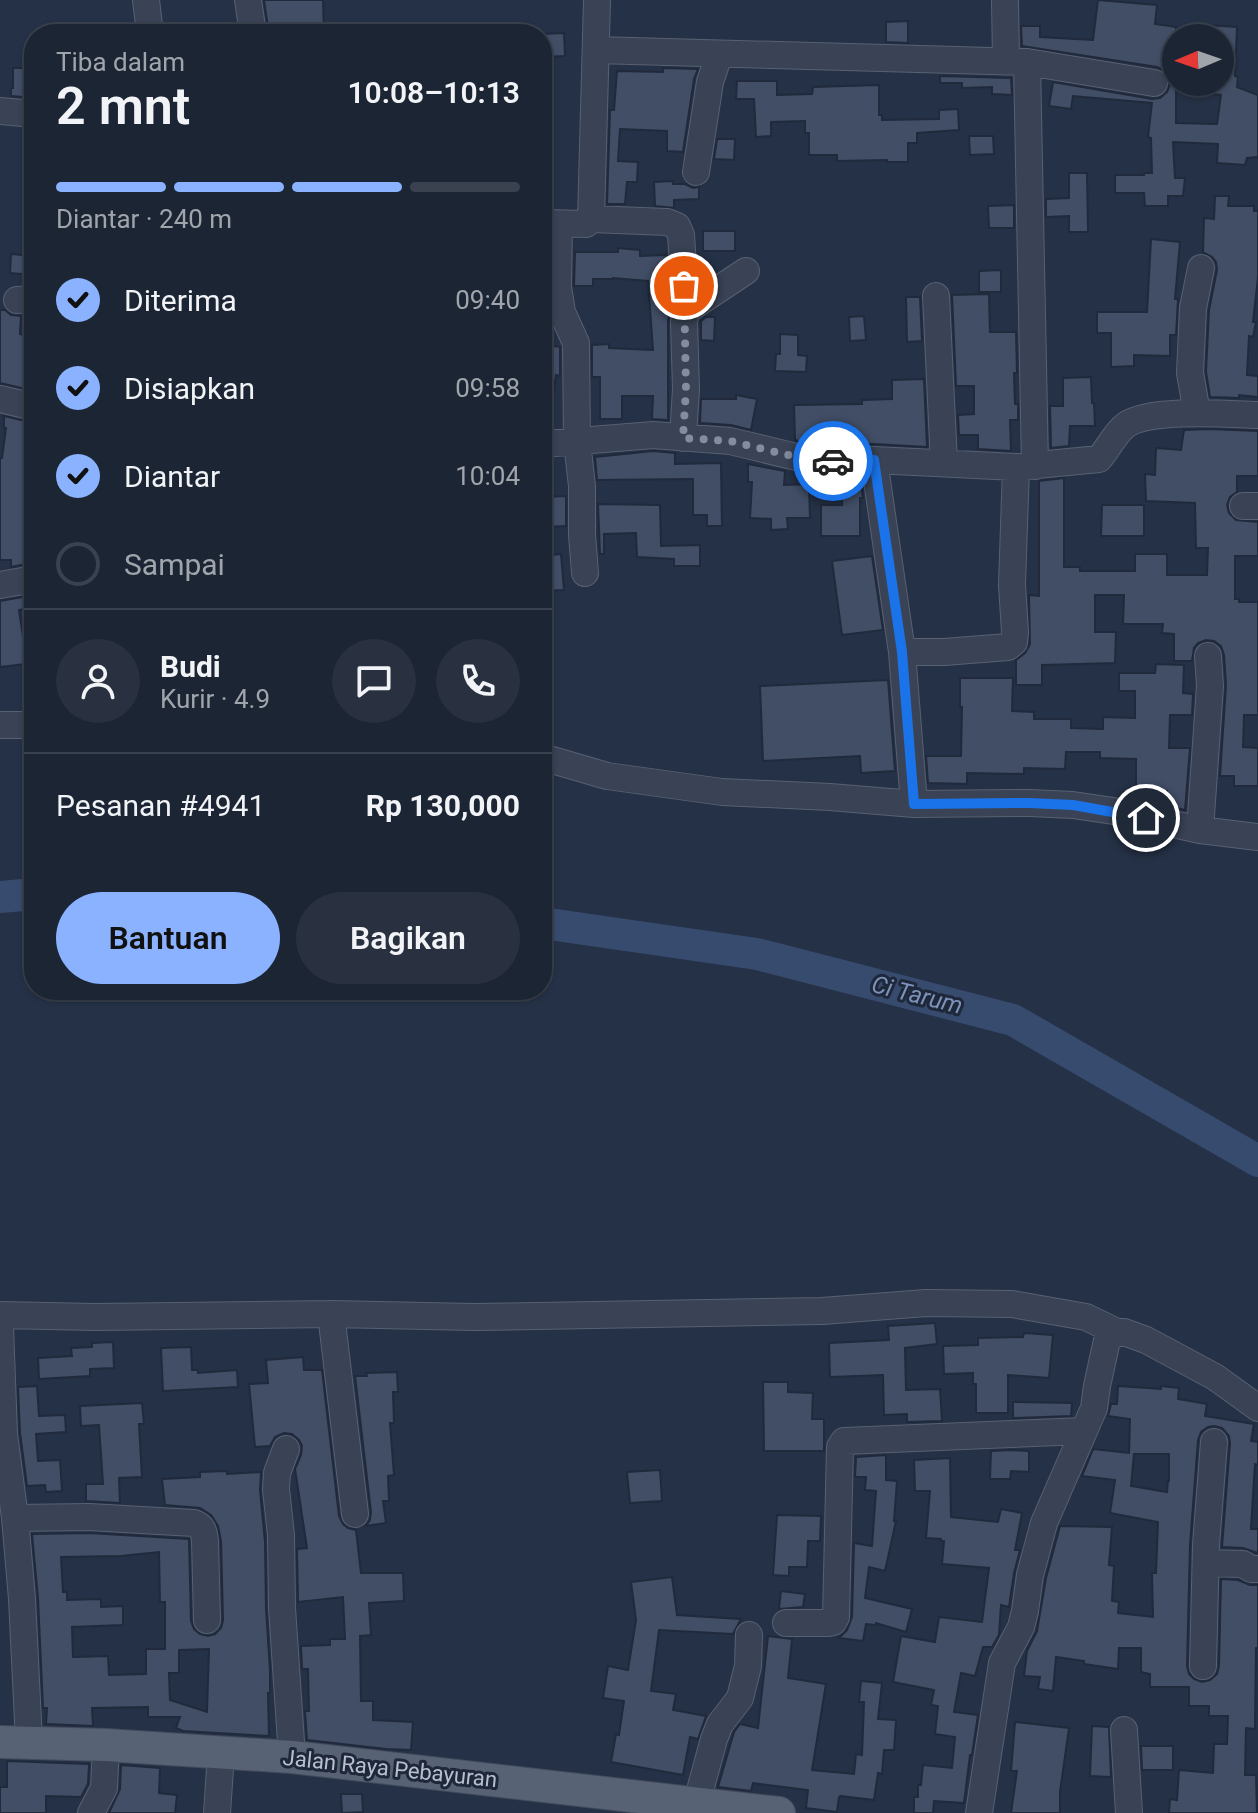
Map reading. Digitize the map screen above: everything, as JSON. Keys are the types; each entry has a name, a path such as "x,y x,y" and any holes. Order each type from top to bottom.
{"main road":[{"name":"Jalan Raya Pebayuran","path":"14,1742 292,1757 779,1813"}],"street":[{"path":"146,0 149,24"},
{"path":"248,0 252,24"},
{"path":"552,224 586,224 591,219 597,0"},
{"path":"902,652 1008,647 1014,642 1012,585 1025,467 1017,62 1005,0"},
{"path":"596,50 1017,62 1154,83"},
{"path":"696,172 710,82 719,55"},
{"path":"0,111 24,113"},
{"path":"591,219 667,222 677,226 681,235 686,311 683,438"},
{"path":"552,240 562,312 576,343 577,442 585,573"},
{"path":"1197,413 1190,373 1193,308 1201,268"},
{"path":"686,311 746,271"},
{"path":"936,296 944,463"},
{"path":"0,399 24,405"},
{"path":"552,443 653,435 730,441 817,462 874,460 1025,467 1099,459 1128,423 1148,417 1197,413 1258,415"},
{"path":"874,460 902,652 914,804"},
{"path":"0,585 24,581"},
{"path":"1200,830 1210,686 1208,656"},
{"path":"1,720 24,723"},
{"path":"552,760 607,776 722,792 914,804 1073,805 1200,830 1258,837"},
{"path":"0,1315 489,1317 822,1311 926,1303 1012,1304 1086,1317 1117,1332 1146,1340 1215,1377 1258,1408"},
{"path":"331,1314 355,1514"},
{"path":"0,1326 4,1434 22,1599 14,1742"},
{"path":"979,1813 1002,1663 1025,1611 1030,1575 1044,1523 1090,1422 1106,1343 1117,1332"},
{"path":"786,1623 831,1623 836,1617 840,1447 844,1441 1084,1431"},
{"path":"1203,1666 1214,1442"},
{"path":"286,1449 277,1473 276,1489 292,1757"},
{"path":"15,1518 89,1517 199,1525 205,1541 207,1620"},
{"path":"1206,1563 1243,1564 1258,1569"},
{"path":"696,1805 720,1724 740,1698 748,1666 749,1635"},
{"path":"1124,1730 1129,1813"},
{"path":"91,1813 104,1788 106,1745"},
{"path":"217,1813 221,1754"}],"building":[{"path":"264,0 323,0 324,24 268,24"},
{"path":"1098,0 1157,5 1155,24 1162,25 1162,70 1022,46 1021,26 1040,26 1040,37 1093,40"},
{"path":"908,21 908,43 886,42 886,22"},
{"path":"1234,27 1237,27 1237,87 1258,95 1258,157 1247,158 1245,165 1217,163 1218,144 1173,142 1175,178 1185,178 1183,196 1168,196 1168,206 1145,206 1144,193 1115,193 1115,175 1152,173 1151,138 1148,137 1152,103 1073,96 1071,109 1049,106 1053,82 1160,98 1176,96 1176,123 1217,124 1221,96 1234,96"},
{"path":"564,33 565,56 552,57 552,34"},
{"path":"13,68 24,68 24,97 11,96"},
{"path":"663,68 698,69 683,152 667,151 667,131 620,129 618,161 638,162 637,182 627,182 625,204 607,204 610,110 614,110 617,71 663,72"},
{"path":"940,76 1011,78 1012,95 992,94 992,87 962,88 962,83 940,83"},
{"path":"737,81 777,81 777,95 812,94 813,87 879,85 879,115 882,115 882,120 939,119 939,110 958,109 959,130 917,133 917,143 908,143 908,162 837,161 837,155 809,155 809,133 805,133 805,121 771,122 771,136 756,137 754,99 736,99"},
{"path":"969,136 993,136 994,154 970,155"},
{"path":"717,139 735,139 734,160 714,159"},
{"path":"1069,173 1087,173 1088,232 1069,232 1069,216 1046,217 1046,199 1069,198"},
{"path":"673,181 673,184 699,187 699,199 674,200 674,208 655,206 654,182"},
{"path":"1215,196 1229,196 1228,206 1254,206 1254,211 1258,211 1258,277 1253,322 1256,322 1253,337 1249,336 1247,375 1258,376 1258,397 1210,397 1206,372 1209,310 1217,270 1216,262 1203,252 1204,218 1214,219"},
{"path":"1014,205 1014,228 989,228 988,206"},
{"path":"703,231 735,231 735,251 703,251"},
{"path":"1151,239 1180,242 1175,299 1178,299 1176,335 1170,335 1170,356 1134,355 1134,366 1111,367 1111,333 1097,333 1097,312 1147,312"},
{"path":"618,248 640,250 640,256 666,255 670,310 668,420 652,419 653,396 622,396 622,419 600,419 600,377 592,377 592,345 653,350 648,281 593,279 593,286 574,286 575,252 618,252"},
{"path":"11,254 24,255 24,274 10,273"},
{"path":"1001,270 1001,292 979,292 979,271"},
{"path":"989,294 990,332 1016,332 1017,373 1014,373 1018,420 1010,420 1011,451 978,449 978,435 959,435 958,415 974,414 974,386 956,386 952,295"},
{"path":"906,297 920,297 922,341 907,342"},
{"path":"0,310 5,310 11,315 21,316 24,389 0,383"},
{"path":"864,316 866,340 850,341 849,317"},
{"path":"706,317 715,317 714,341 701,340 701,321"},
{"path":"780,334 798,335 798,355 807,356 806,372 775,371 776,354 780,354"},
{"path":"552,346 560,347 560,376 556,375 552,405"},
{"path":"1091,377 1095,426 1070,426 1069,446 1051,448 1050,406 1063,406 1063,378"},
{"path":"924,379 927,447 874,444 819,446 795,440 794,405 862,404 862,400 892,399 892,380"},
{"path":"736,395 757,399 751,430 700,423 701,399 736,399"},
{"path":"4,416 24,421 24,564 11,567 11,560 0,560 0,458"},
{"path":"1184,430 1258,431 1258,476 1237,476 1237,492 1230,497 1227,505 1229,513 1236,520 1258,522 1258,556 1235,556 1235,599 1239,602 1258,602 1258,715 1244,715 1243,747 1258,748 1258,786 1234,786 1234,776 1220,776 1226,685 1221,646 1206,640 1194,648 1192,661 1174,661 1174,634 1162,633 1163,624 1123,624 1124,595 1095,595 1095,632 1116,632 1115,663 1042,665 1042,685 1016,685 1016,660 1030,644 1029,595 1039,596 1039,481 1064,478 1064,567 1080,567 1080,571 1135,571 1135,554 1167,554 1167,575 1207,575 1208,548 1196,548 1195,503 1146,501 1145,474 1155,475 1156,448 1181,450"},
{"path":"653,451 675,453 675,464 721,463 722,526 707,526 707,515 693,515 693,479 597,480 595,457"},
{"path":"748,464 785,471 784,485 809,484 810,518 787,518 788,529 771,530 771,519 750,518 752,482 748,482"},
{"path":"860,476 863,498 860,498 860,536 821,536 821,505 842,505 842,477"},
{"path":"566,496 566,526 552,527 552,497"},
{"path":"598,504 660,505 661,546 700,545 700,566 674,566 674,559 637,557 636,533 604,534 604,554 600,554"},
{"path":"1102,505 1144,505 1144,536 1101,536"},
{"path":"561,554 564,590 552,591 552,555"},
{"path":"872,556 883,630 842,635 832,561"},
{"path":"24,597 24,609 19,610 24,664 0,667 0,601"},
{"path":"1156,664 1184,665 1183,693 1193,694 1192,715 1170,715 1169,748 1190,748 1185,810 1167,806 1167,791 1136,791 1136,759 1100,758 1100,752 1066,752 1065,769 1024,768 1024,774 967,773 967,784 928,783 926,756 961,756 960,678 1013,678 1012,711 1034,712 1034,719 1071,719 1071,728 1103,729 1103,717 1135,718 1135,691 1119,691 1119,673 1155,673"},
{"path":"888,680 895,771 861,773 860,756 763,761 760,686"},
{"path":"935,1323 937,1344 905,1348 906,1390 940,1389 942,1421 907,1422 907,1414 884,1415 883,1375 830,1377 829,1343 889,1340 888,1326"},
{"path":"1024,1333 1053,1335 1049,1378 1008,1375 1008,1413 976,1413 973,1373 944,1374 943,1346 978,1345 978,1338 1023,1337"},
{"path":"113,1342 114,1368 90,1369 90,1376 39,1379 38,1358 72,1356 71,1348"},
{"path":"191,1347 192,1370 198,1370 198,1373 237,1370 238,1387 163,1391 161,1348"},
{"path":"303,1357 304,1370 322,1370 339,1516 343,1524 356,1530 361,1573 403,1573 404,1601 369,1603 371,1635 360,1636 361,1701 373,1701 373,1720 413,1722 411,1750 307,1740 305,1711 309,1711 308,1669 302,1669 301,1646 330,1645 330,1639 345,1639 343,1597 298,1602 297,1549 307,1548 295,1469 302,1446 292,1434 284,1433 275,1437 270,1446 255,1447 249,1384 268,1383 266,1360"},
{"path":"397,1372 398,1392 393,1392 394,1423 390,1423 394,1475 388,1476 389,1501 383,1501 386,1523 366,1526 371,1512 355,1376"},
{"path":"763,1382 788,1382 788,1392 813,1393 812,1419 824,1419 824,1451 764,1451"},
{"path":"37,1386 39,1416 65,1415 66,1432 36,1434 38,1461 60,1460 62,1491 46,1492 45,1485 27,1486 18,1387"},
{"path":"1118,1386 1179,1388 1178,1399 1207,1404 1205,1416 1254,1424 1251,1441 1258,1442 1258,1465 1255,1464 1251,1529 1258,1529 1258,1553 1243,1548 1222,1547 1229,1436 1222,1428 1214,1426 1201,1432 1198,1440 1190,1545 1187,1666 1189,1674 1202,1682 1217,1674 1221,1579 1258,1585 1255,1729 1246,1728 1245,1775 1256,1775 1257,1813 1169,1813 1170,1799 1177,1800 1179,1770 1213,1773 1214,1744 1227,1744 1228,1716 1209,1716 1209,1706 1189,1706 1189,1687 1150,1687 1150,1674 1141,1672 1141,1648 1119,1648 1118,1669 1056,1657 1053,1691 1038,1689 1040,1677 1024,1676 1027,1651 1037,1631 1046,1578 1060,1526 1112,1527 1109,1565 1114,1566 1112,1601 1119,1602 1118,1613 1153,1617 1152,1573 1156,1573 1158,1522 1110,1513 1115,1480 1082,1476 1093,1449 1129,1453 1130,1419 1108,1416 1111,1404 1117,1404","holes":["1134,1454 1169,1454 1167,1492 1131,1486"]},
{"path":"1013,1402 1072,1403 1071,1416 1013,1418"},
{"path":"142,1403 144,1424 139,1424 142,1477 119,1478 120,1503 86,1501 86,1484 103,1484 99,1425 81,1426 80,1406"},
{"path":"991,1451 1029,1451 1029,1472 1011,1471 1010,1479 990,1479"},
{"path":"886,1455 886,1480 897,1481 896,1521 885,1571 869,1567 865,1598 912,1609 906,1632 876,1623 866,1624 863,1641 839,1638 847,1630 852,1617 854,1543 872,1546 876,1491 865,1490 866,1477 855,1477 856,1457"},
{"path":"950,1458 951,1517 998,1522 1001,1509 1022,1513 1015,1550 1020,1550 1009,1607 1001,1605 999,1635 992,1647 983,1647 975,1676 961,1673 954,1712 978,1715 964,1803 934,1801 933,1813 914,1813 914,1797 918,1797 923,1765 952,1768 955,1737 935,1734 938,1706 931,1705 934,1690 893,1682 901,1636 935,1642 939,1617 982,1622 989,1568 942,1564 944,1541 926,1538 930,1491 915,1491 914,1460"},
{"path":"660,1470 662,1501 630,1503 627,1472"},
{"path":"200,1472 261,1472 270,1671 269,1736 183,1731 176,1728 180,1717 148,1717 148,1707 92,1708 93,1726 46,1724 32,1534 89,1533 189,1539 191,1621 200,1634 215,1634 223,1620 218,1526 211,1515 200,1508 165,1505 162,1479 200,1477","holes":["159,1552 160,1602 165,1602 165,1649 146,1649 146,1674 109,1675 108,1656 73,1657 72,1627 123,1625 123,1606 101,1607 101,1599 67,1600 67,1592 63,1592 61,1557","209,1649 207,1712 170,1700 169,1673 179,1673 179,1650"]},
{"path":"777,1515 821,1516 820,1541 808,1541 807,1567 789,1567 789,1576 773,1575"},
{"path":"672,1577 677,1615 741,1619 733,1634 659,1630 651,1691 676,1694 673,1710 706,1716 698,1739 690,1737 683,1775 611,1762 624,1701 603,1698 608,1666 628,1670 636,1620 631,1582"},
{"path":"781,1591 805,1594 803,1607 779,1609"},
{"path":"768,1636 792,1639 788,1678 826,1684 812,1770 854,1774 856,1754 862,1755 864,1702 859,1702 861,1681 882,1683 878,1719 896,1720 894,1750 884,1750 882,1774 878,1773 874,1800 841,1796 837,1812 806,1808 808,1790 753,1783 751,1791 718,1787 734,1732 740,1724 758,1728"},
{"path":"1015,1722 1069,1728 1060,1813 1011,1813 1017,1771 1011,1771"},
{"path":"1092,1726 1109,1727 1111,1777 1090,1776"},
{"path":"1141,1746 1173,1746 1173,1770 1142,1770"},
{"path":"7,1761 89,1764 88,1784 81,1797 46,1796 46,1813 0,1813 0,1787 7,1787"},
{"path":"121,1765 160,1768 159,1793 177,1795 175,1813 109,1813 120,1789"},
{"path":"341,1794 362,1794 363,1812 342,1813"}],"waterway":[{"name":"Ci Tarum","path":"0,897 24,895"},
{"name":"Ci Tarum","path":"552,924 757,954 1013,1020 1258,1161"}],"way so far":[{"path":"684,286 686,389 683,438 730,441 817,462 833,461"}],"route":[{"path":"833,461 874,460 902,652 914,804 1073,805 1146,818"}]}
